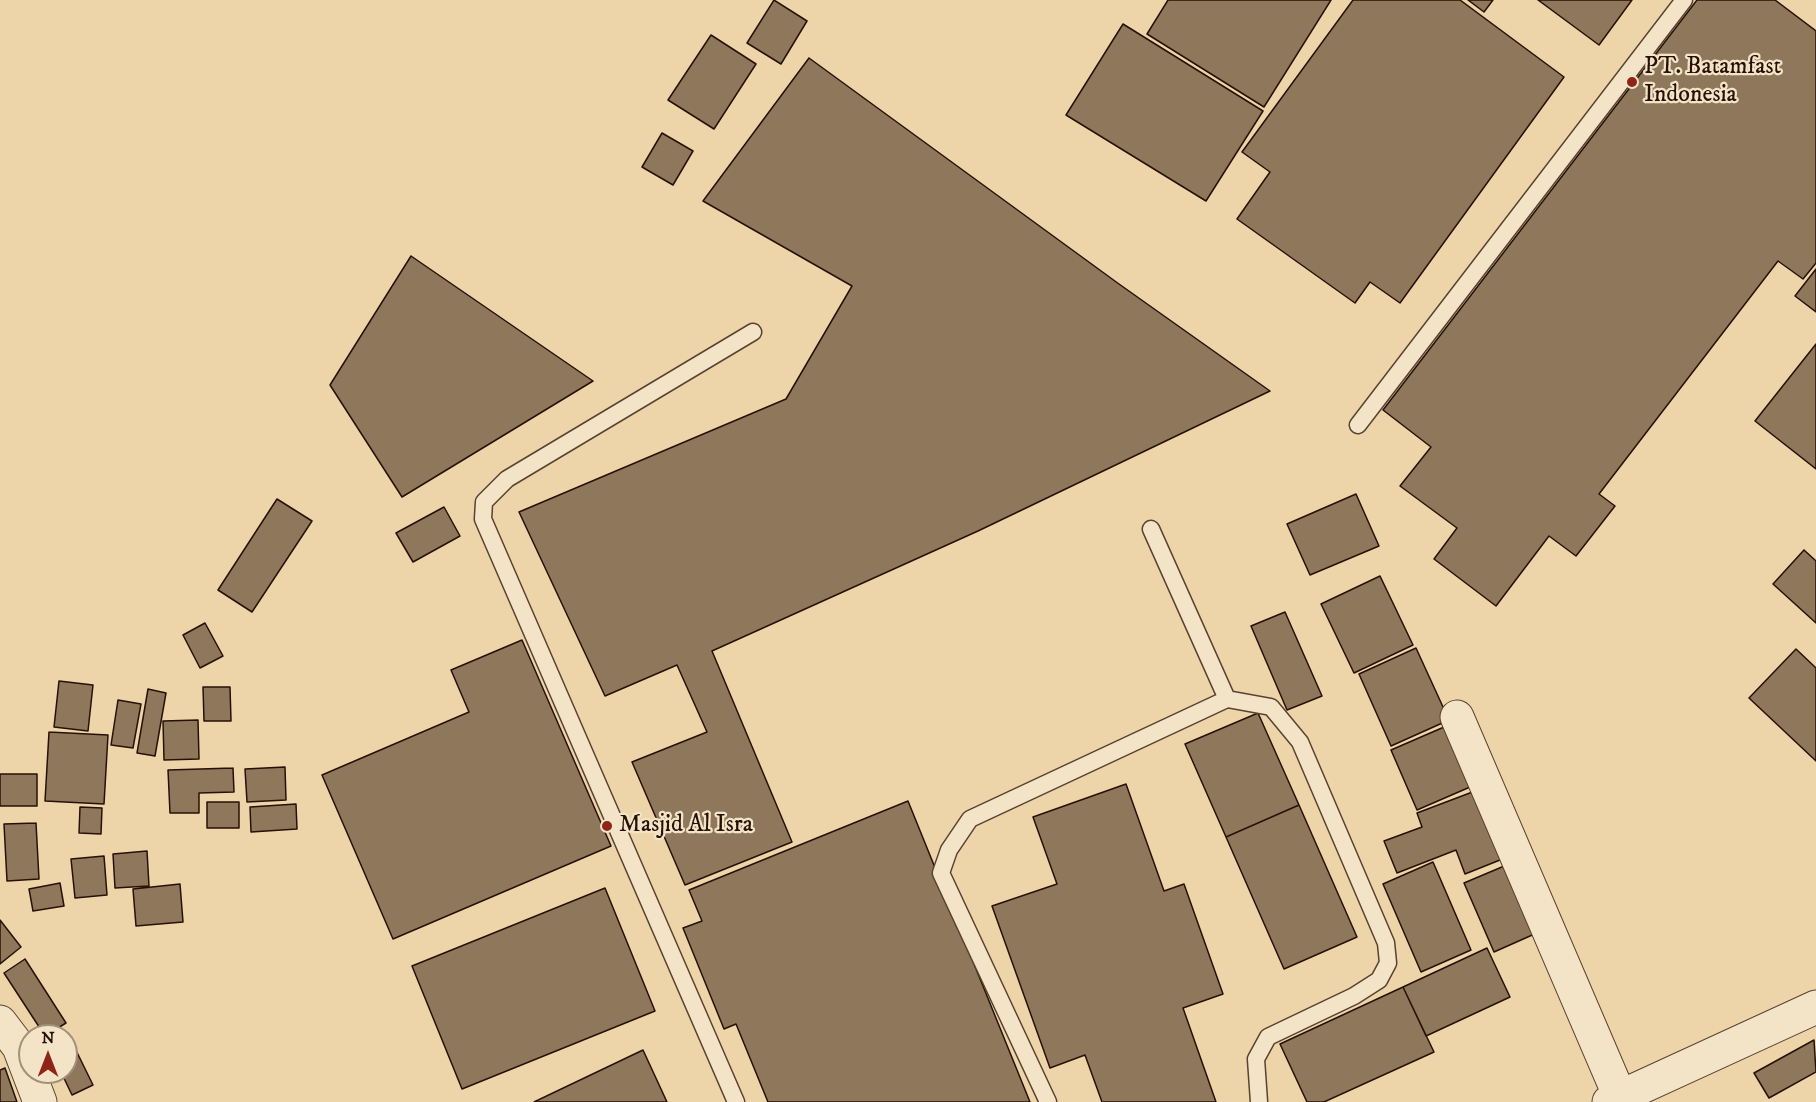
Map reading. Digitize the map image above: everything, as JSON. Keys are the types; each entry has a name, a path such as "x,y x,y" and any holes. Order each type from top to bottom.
{"street":[{"path":"1457,717 1614,1100 1816,1007"},
{"path":"0,1022 19,1047 40,1102"}],"lane":[{"path":"1358,425 1684,0"},
{"path":"736,1102 483,519 484,502 507,479 753,332"},
{"path":"1151,529 1227,699"},
{"path":"1048,1102 941,873 949,850 970,819 1227,699 1271,707 1300,742 1386,943 1388,963 1379,980 1354,996 1268,1037 1256,1059 1259,1102"}],"building":[{"path":"774,0 807,21 781,64 747,43"},
{"path":"1168,0 1331,0 1264,107 1147,34"},
{"path":"1353,0 1460,0 1564,77 1400,303 1370,282 1355,303 1237,219 1270,172 1242,152"},
{"path":"1468,0 1493,0 1484,12"},
{"path":"1538,0 1632,0 1599,45"},
{"path":"1697,0 1775,0 1816,31 1816,263 1803,279 1778,261 1599,494 1615,506 1576,556 1549,536 1496,606 1434,559 1457,528 1400,486 1431,447 1383,410"},
{"path":"1123,24 1263,111 1206,201 1066,115"},
{"path":"711,35 756,64 714,129 668,100"},
{"path":"809,58 1270,391 978,531 712,651 792,842 685,885 632,762 707,732 677,665 605,696 519,512 786,399 852,286 703,201"},
{"path":"662,133 693,151 673,185 642,167"},
{"path":"411,256 593,381 402,497 330,385"},
{"path":"1816,269 1816,312 1795,296"},
{"path":"1816,344 1816,469 1755,421"},
{"path":"1356,494 1379,546 1310,575 1287,524"},
{"path":"277,499 312,521 252,612 218,590"},
{"path":"444,507 460,536 413,562 396,533"},
{"path":"1804,550 1816,561 1816,623 1773,584"},
{"path":"1380,576 1413,645 1354,673 1321,604"},
{"path":"1285,612 1322,696 1287,710 1251,626"},
{"path":"205,623 223,656 200,668 183,635"},
{"path":"522,640 611,846 393,939 322,775 469,712 451,670"},
{"path":"1416,648 1449,720 1391,746 1359,674"},
{"path":"1796,649 1816,668 1816,761 1749,698"},
{"path":"59,681 93,685 88,731 54,727"},
{"path":"203,687 230,687 231,721 204,721"},
{"path":"148,689 166,693 155,756 137,753"},
{"path":"118,700 141,704 133,748 111,745"},
{"path":"1258,713 1299,805 1226,837 1185,744"},
{"path":"198,720 199,759 164,760 163,721"},
{"path":"1451,724 1477,784 1417,810 1391,750"},
{"path":"49,732 108,735 104,804 45,801"},
{"path":"285,767 286,800 247,802 245,769"},
{"path":"233,768 234,792 199,793 199,813 170,813 168,770"},
{"path":"0,774 37,774 37,806 0,806"},
{"path":"1126,784 1164,891 1184,884 1223,994 1183,1008 1216,1102 1102,1102 1085,1055 1050,1068 992,906 1057,884 1033,817"},
{"path":"1483,788 1510,856 1465,874 1456,850 1397,873 1384,841 1422,827 1417,813"},
{"path":"908,801 1030,1102 768,1102 736,1024 724,1029 683,928 702,921 689,890"},
{"path":"207,802 239,802 239,828 207,828"},
{"path":"296,804 297,829 251,832 250,807"},
{"path":"1299,805 1357,937 1284,969 1226,837"},
{"path":"80,807 102,808 101,834 79,833"},
{"path":"36,823 39,879 7,881 4,824"},
{"path":"147,851 149,886 115,888 113,854"},
{"path":"104,856 107,895 75,898 71,859"},
{"path":"1433,862 1471,950 1421,972 1383,884"},
{"path":"1509,864 1539,932 1494,952 1464,883"},
{"path":"60,883 64,906 33,911 29,889"},
{"path":"180,884 183,922 136,926 133,889"},
{"path":"605,888 655,1011 462,1089 412,966"},
{"path":"0,920 21,947 0,964"},
{"path":"1487,948 1510,997 1426,1036 1403,987"},
{"path":"25,959 66,1023 37,1024 4,973"},
{"path":"1403,987 1434,1052 1324,1102 1307,1102 1280,1044"},
{"path":"1814,1040 1816,1072 1769,1098 1754,1073"},
{"path":"643,1050 667,1102 534,1102"},
{"path":"78,1054 93,1085 72,1095 67,1084 78,1084"},
{"path":"5,1068 17,1102 0,1102 0,1070"}],"place":[{"name":"PT. Batamfast Indonesia","path":"1632,82"},
{"name":"Masjid Al Isra","path":"607,826"}]}
